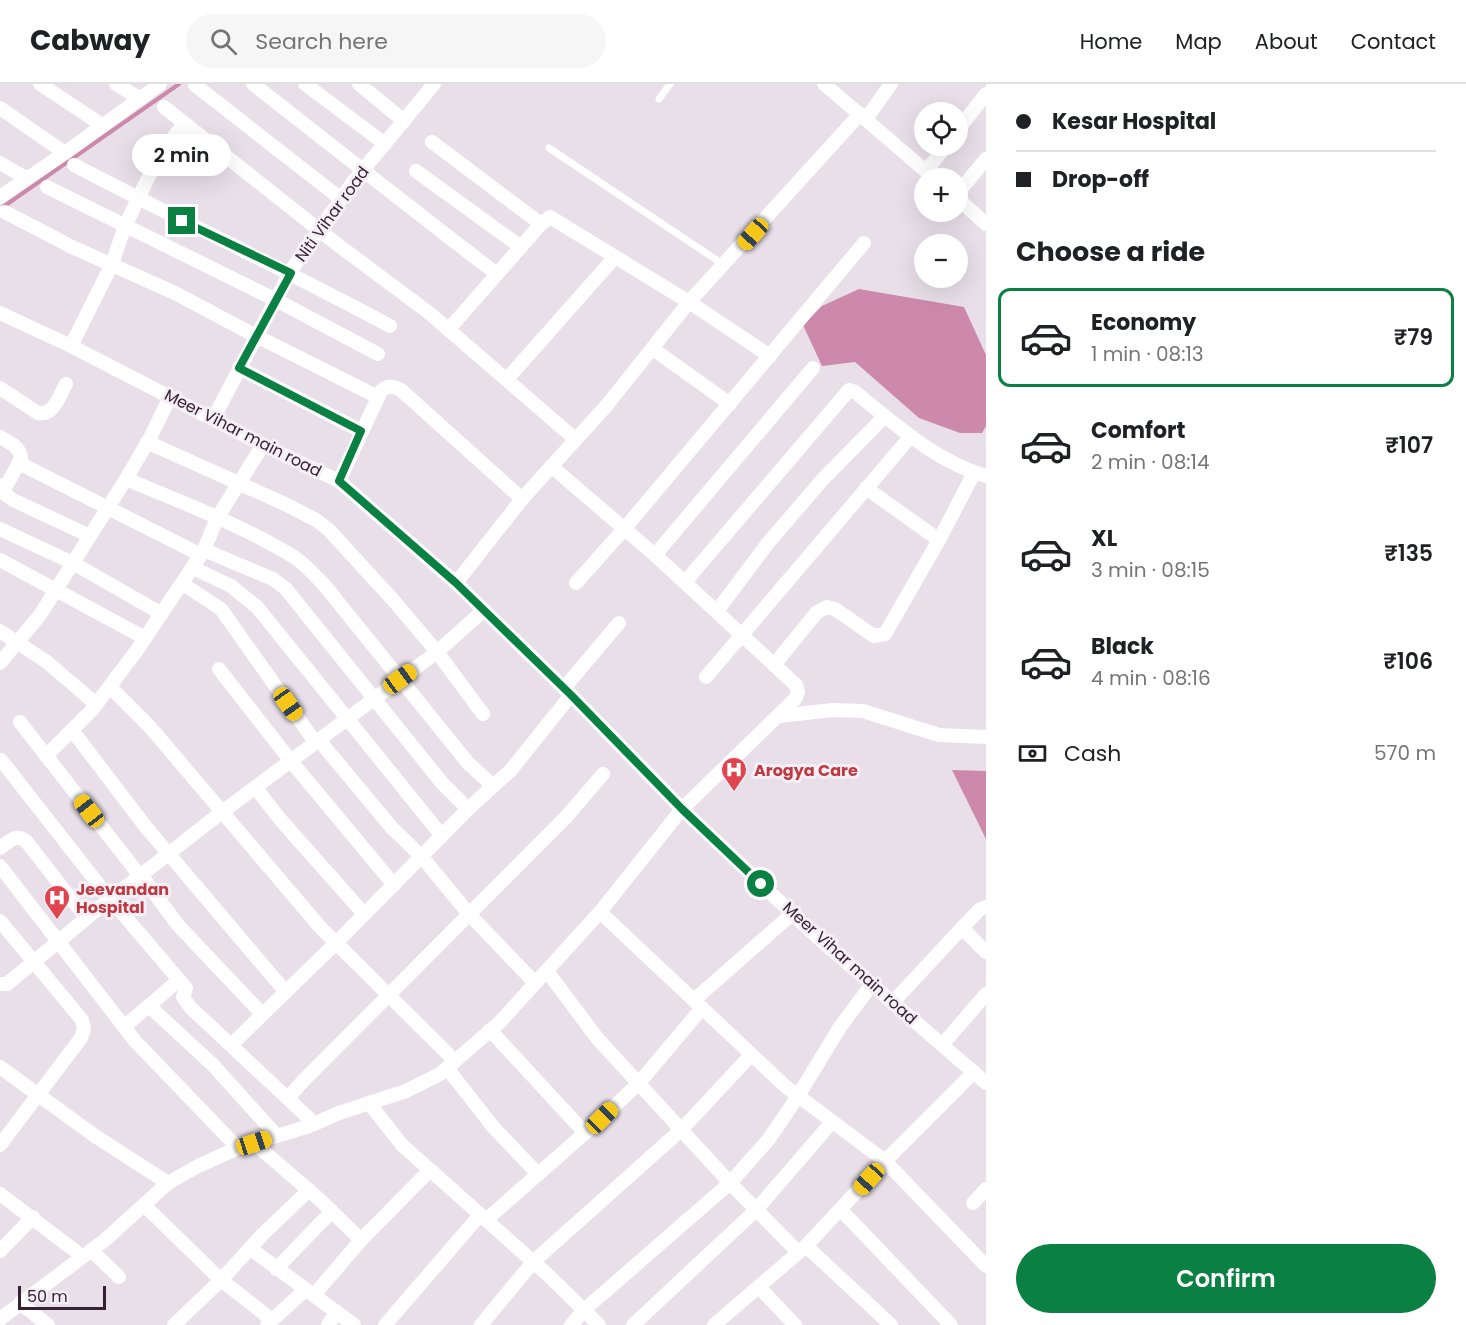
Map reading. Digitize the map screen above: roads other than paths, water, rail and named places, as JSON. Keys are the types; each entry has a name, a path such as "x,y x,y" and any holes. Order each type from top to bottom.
{"street":[{"path":"40,84 102,125"},
{"path":"116,84 139,98"},
{"path":"0,197 160,84"},
{"path":"253,84 497,274"},
{"path":"304,84 385,144"},
{"path":"358,84 404,121"},
{"name":"Niti Vihar road","path":"213,419 291,273 341,199 434,84"},
{"path":"824,84 922,168"},
{"path":"456,583 522,499 607,405 689,302 863,117 891,84"},
{"path":"195,85 341,199"},
{"path":"968,117 986,94"},
{"path":"164,107 449,329 575,439"},
{"path":"0,108 65,153"},
{"path":"71,346 112,264 126,226 159,155 184,124"},
{"path":"432,142 541,224"},
{"path":"968,182 986,159"},
{"path":"0,162 26,178"},
{"path":"74,165 138,199 291,273 390,326"},
{"path":"416,171 520,247"},
{"path":"47,187 276,300 378,354"},
{"path":"968,207 986,224"},
{"path":"5,212 72,247 175,293 378,397"},
{"path":"449,329 520,247 550,217 689,302 770,356"},
{"path":"576,583 625,528 864,243"},
{"path":"507,379 615,257"},
{"name":"Meer Vihar main road","path":"0,313 71,346 263,445 339,481 456,583 682,809 793,914 986,1083"},
{"path":"653,349 730,404"},
{"path":"239,368 361,431"},
{"path":"656,555 813,368"},
{"path":"0,388 38,413 45,414 50,412 66,384"},
{"path":"339,481 378,397 387,387 394,386 522,499"},
{"path":"685,582 849,390 855,392 911,436 950,462 980,474 885,634 874,636 836,609 827,607 817,612 774,665"},
{"path":"0,663 40,615 126,479 170,397"},
{"path":"717,611 768,543 885,416"},
{"path":"706,677 911,436"},
{"path":"0,437 19,449 21,454 19,463 2,488 13,500 90,536"},
{"path":"147,442 316,520 329,530 437,652 483,714"},
{"path":"45,756 96,704 146,638 193,568 217,518 263,445"},
{"path":"19,463 202,552 280,584 442,783 468,809"},
{"path":"0,1319 105,1240 168,1184 198,1166 238,1148 315,1124 339,1113 406,1091 440,1074 490,1030 547,971 600,912 682,809 795,699 798,692 796,685 656,555 551,466"},
{"path":"126,479 217,518 292,556 309,570 325,586 468,763 493,786"},
{"path":"866,488 939,540"},
{"path":"0,529 73,563 162,614"},
{"path":"0,560 146,638"},
{"path":"193,568 231,586 252,602 442,836"},
{"path":"183,584 221,609 316,740 392,828 423,856 469,915 535,983"},
{"path":"0,984 7,984 86,918 222,812 372,698 437,652 484,610"},
{"path":"231,1045 336,943 468,809 511,770 619,623"},
{"path":"0,632 62,674 96,704"},
{"path":"219,669 290,760 394,885"},
{"path":"110,687 150,727 336,943 388,995 451,1064 494,1128 538,1174"},
{"path":"779,716 833,710 863,711 939,735 986,736"},
{"path":"20,722 178,925 262,1014"},
{"path":"72,730 169,854 285,991"},
{"path":"1,760 110,899 186,988 183,996 186,1002 315,1124"},
{"path":"288,1098 567,816 603,774"},
{"path":"255,787 279,818 364,914"},
{"path":"0,848 15,837 21,837 26,841 86,918"},
{"path":"0,866 124,1027 238,1148"},
{"path":"893,1002 979,910 986,907"},
{"path":"600,912 751,1056 798,1096 885,1161 986,1266"},
{"path":"385,1325 483,1217 538,1174 639,1083 698,1004 793,914"},
{"path":"0,921 82,1020 84,1029 81,1038 0,1145"},
{"path":"962,928 986,952"},
{"path":"547,971 597,1038 756,1210 891,1325"},
{"path":"124,1027 179,980"},
{"path":"572,1325 584,1310 730,1183 769,1139 840,1027 872,984"},
{"path":"942,1045 986,994"},
{"path":"149,1006 213,1065 277,1136"},
{"path":"490,1030 585,1133"},
{"path":"481,1325 533,1262 682,1130 751,1056"},
{"path":"0,1067 95,1136 168,1184"},
{"path":"714,1325 802,1249 885,1161 974,1072"},
{"path":"369,1103 402,1145 533,1262 598,1325"},
{"path":"633,1325 756,1210 832,1122"},
{"path":"254,1143 362,1240"},
{"path":"144,1205 221,1280 270,1322 310,1292 430,1170"},
{"path":"973,1203 986,1189"},
{"path":"174,1325 309,1190"},
{"path":"0,1194 119,1277"},
{"path":"841,1210 951,1325"},
{"path":"276,1269 332,1211"},
{"path":"0,1251 33,1217"},
{"path":"251,1249 354,1325"},
{"path":"759,1287 795,1325"},
{"path":"20,1303 48,1325"},
{"path":"328,1325 337,1312"}],"lane":[{"path":"659,99 670,84"},
{"path":"549,148 724,266"}],"waterway":[{"path":"3,207 179,84"}],"place":[{"name":"Arogya Care","path":"734,793"},
{"name":"Jeevandan Hospital","path":"57,921"}]}
